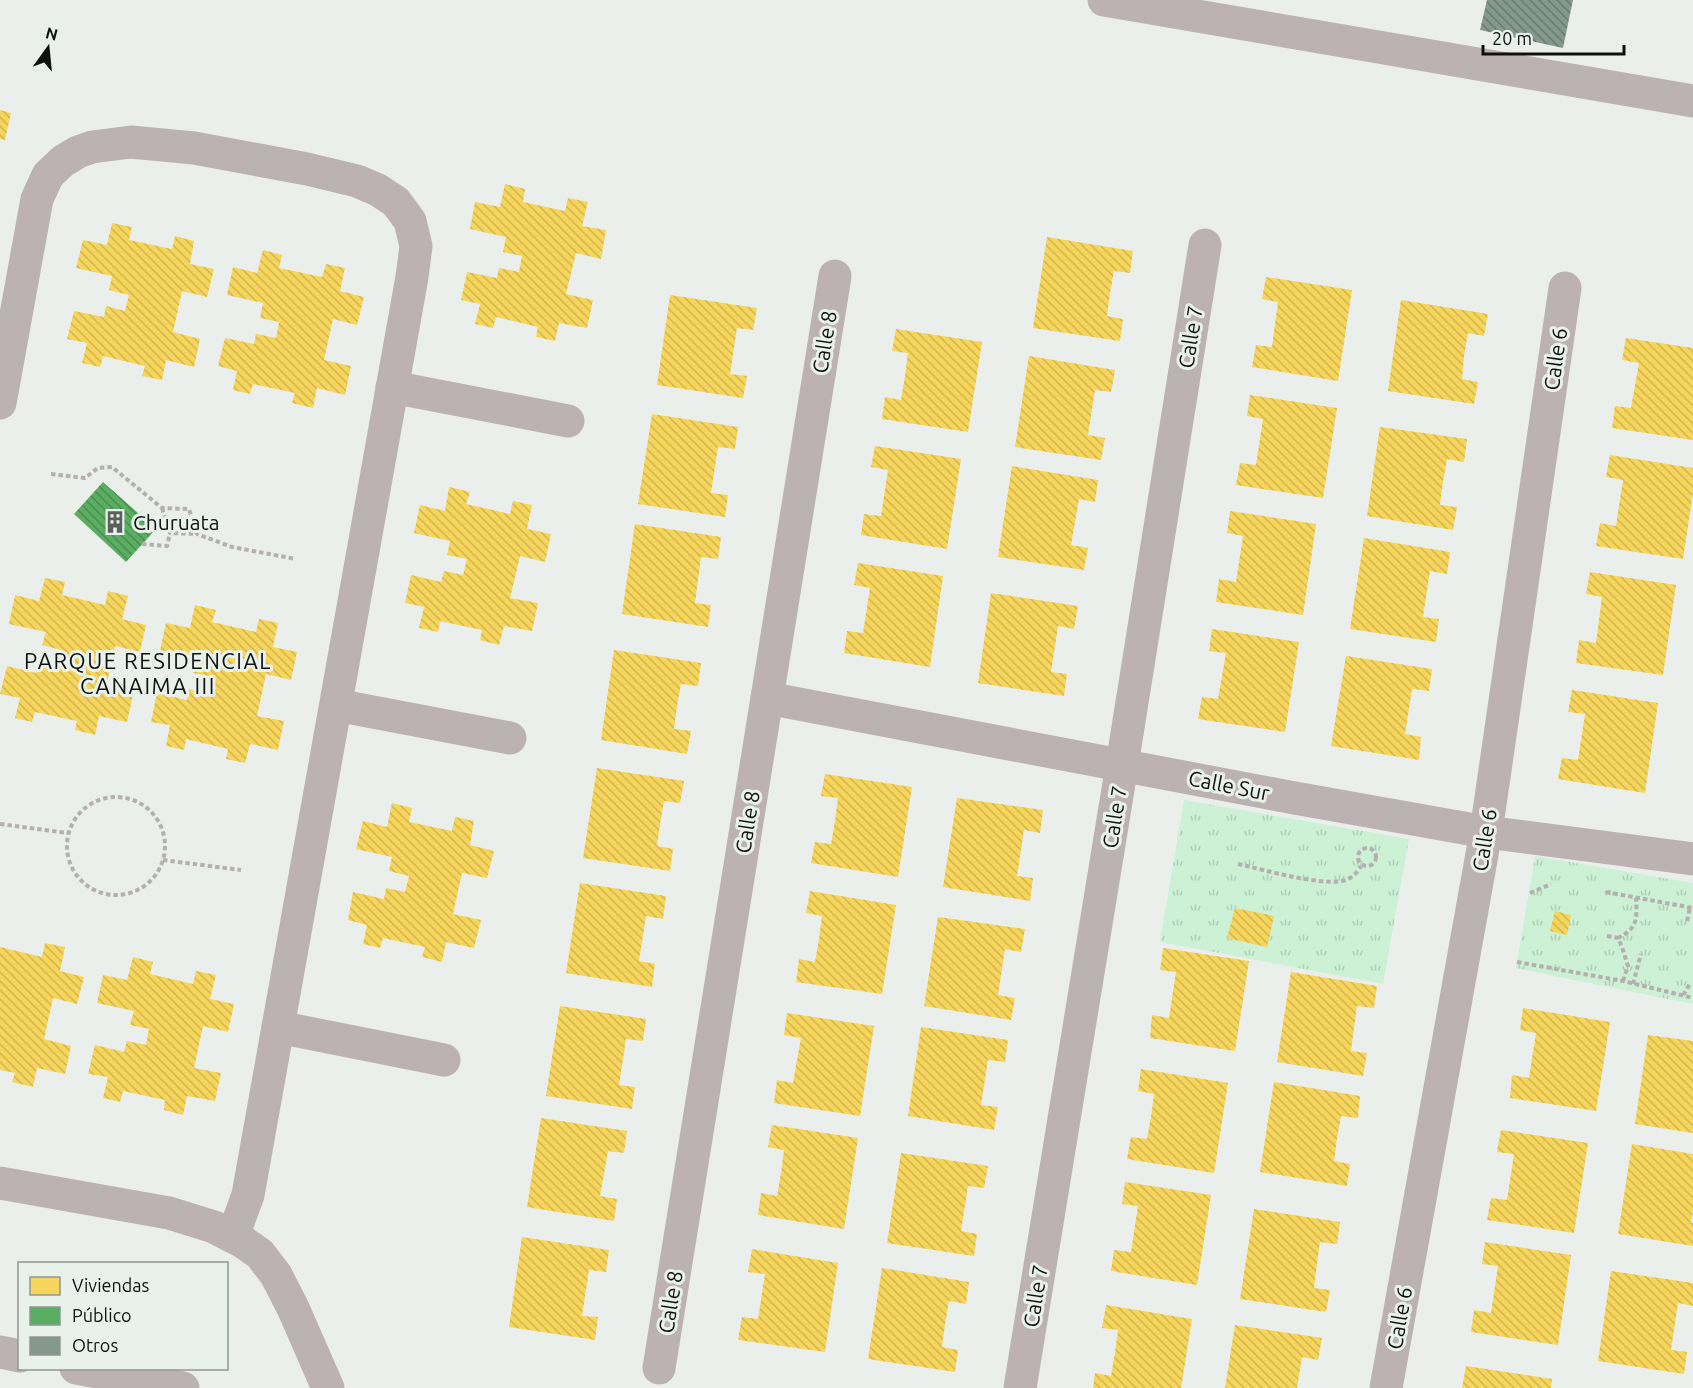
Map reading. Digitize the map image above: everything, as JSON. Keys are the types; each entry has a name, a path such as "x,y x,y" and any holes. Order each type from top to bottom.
{"street":[{"path":"1104,0 1693,101"},
{"path":"0,403 8,312 37,199 48,175 63,161 78,152 92,147 131,142 194,148 256,158 357,181 378,190 396,202 410,221 416,246 412,277 248,1195 232,1236"},
{"name":"Calle 7","path":"1020,1388 1205,245"},
{"name":"Calle 8","path":"659,1368 835,276"},
{"name":"Calle 6","path":"1386,1388 1486,832 1565,288"},
{"path":"392,387 568,421"},
{"name":"Calle Sur","path":"767,698 1486,832 1693,859"},
{"path":"336,705 510,738"},
{"path":"278,1027 444,1060"},
{"path":"0,1183 169,1213 214,1227 243,1242 260,1254 276,1275 328,1388"},
{"path":"0,1352 18,1356"},
{"path":"87,1370 183,1388"}],"path":[{"path":"51,474 85,478 98,468 112,467 162,508 170,533 167,546 142,544"},
{"path":"162,508 189,509 197,534"},
{"path":"170,533 197,534 232,547 296,560"},
{"path":"111,796 130,798 147,807 159,822 166,841 163,860 153,878 138,891 118,896 98,893 81,882 71,866 67,849 68,833 78,815 91,802 111,796"},
{"path":"0,824 68,833"},
{"path":"1363,848 1371,848 1376,855 1375,864 1368,867 1361,866 1357,860 1358,853 1363,848"},
{"path":"163,860 242,870"},
{"path":"1239,864 1332,882 1349,879 1361,866"},
{"path":"1530,893 1555,882"},
{"path":"1602,892 1691,907 1687,921"},
{"path":"1607,936 1618,938 1631,929 1637,919 1636,898"},
{"path":"1618,938 1628,966 1623,981"},
{"path":"1633,984 1641,954"},
{"path":"1517,962 1623,981 1693,998"},
{"path":"1683,995 1690,984"}],"green space":[{"path":"1184,800 1409,839 1383,984 1160,942"},
{"path":"1535,856 1693,883 1693,1004 1516,968"}],"building: Viviendas":[{"path":"0,110 11,113 5,140 0,139"},
{"path":"505,184 525,189 523,202 565,211 568,198 588,202 582,226 606,230 601,259 576,253 566,294 593,300 587,328 559,323 555,341 536,337 538,327 496,317 493,328 475,324 480,304 461,300 467,272 497,278 499,268 519,272 522,256 503,252 506,237 470,229 475,202 500,207"},
{"path":"112,223 132,227 129,240 172,249 175,236 194,241 190,264 214,269 207,297 182,291 173,332 200,339 194,367 166,360 162,380 142,376 145,366 103,356 100,367 82,363 87,343 67,339 74,311 104,317 106,306 125,311 129,295 109,290 112,276 76,268 83,240 107,245"},
{"path":"1047,237 1133,251 1130,273 1114,271 1110,293 1107,316 1123,319 1120,341 1033,328"},
{"path":"263,250 282,255 279,268 322,277 326,264 345,268 340,291 364,297 357,325 333,319 324,360 351,366 345,395 317,388 313,408 292,403 295,393 253,384 250,394 233,390 237,371 218,366 225,338 254,344 256,334 276,338 279,322 260,318 263,303 227,295 233,267 257,273"},
{"path":"1266,277 1352,290 1338,381 1252,367 1256,345 1272,347 1278,302 1262,299"},
{"path":"670,295 757,308 753,330 737,328 730,374 747,376 743,398 657,385"},
{"path":"1401,300 1488,314 1484,336 1468,333 1464,356 1462,379 1478,382 1474,404 1388,391"},
{"path":"896,329 982,342 968,432 882,419 885,397 901,400 905,376 908,353 892,351"},
{"path":"1626,338 1693,348 1693,440 1612,428 1615,406 1631,408 1639,363 1622,360"},
{"path":"1029,356 1115,370 1111,392 1095,390 1088,435 1105,438 1101,460 1015,447"},
{"path":"1250,395 1337,408 1323,498 1236,485 1240,463 1256,465 1263,419 1247,416"},
{"path":"652,414 738,427 735,449 718,447 711,493 728,495 725,517 638,504"},
{"path":"1380,427 1467,439 1464,462 1447,459 1443,482 1440,505 1457,507 1453,530 1367,516"},
{"path":"875,446 961,459 947,549 861,535 864,514 881,516 888,470 871,467"},
{"path":"1610,455 1693,468 1693,493 1683,559 1596,546 1600,523 1616,526 1623,480 1606,477"},
{"path":"1012,466 1098,480 1095,502 1079,499 1071,545 1088,548 1084,570 998,557"},
{"path":"449,487 470,492 466,504 510,514 513,501 532,505 527,529 551,534 545,562 520,556 510,598 538,603 532,631 504,626 499,645 480,640 482,630 440,621 438,632 419,628 424,607 405,603 411,575 441,582 444,571 463,575 467,559 447,555 450,541 414,533 420,505 445,511"},
{"path":"1230,511 1316,524 1303,615 1216,602 1219,579 1236,582 1243,536 1227,533"},
{"path":"635,524 721,537 718,559 701,557 695,603 711,605 708,627 622,614"},
{"path":"1364,538 1450,552 1447,574 1430,571 1423,617 1439,619 1436,642 1350,629"},
{"path":"858,563 943,576 930,667 844,653 847,631 863,633 870,588 854,585"},
{"path":"1590,572 1676,585 1663,675 1576,663 1579,640 1596,643 1602,597 1586,594"},
{"path":"45,578 65,582 62,595 105,605 108,591 128,596 122,619 146,625 140,652 115,646 106,688 133,694 127,722 99,716 95,735 75,730 77,721 35,712 32,722 15,718 20,698 0,694 7,666 36,673 39,662 58,666 61,650 42,645 46,632 9,624 15,595 39,601"},
{"path":"991,593 1078,606 1074,629 1058,626 1051,672 1067,674 1064,696 978,683"},
{"path":"195,605 216,610 212,622 256,632 259,619 278,623 273,647 297,652 291,680 266,674 257,716 284,721 278,750 250,744 245,763 226,759 228,749 186,739 184,750 166,746 170,725 151,722 157,693 187,700 189,689 209,694 213,677 193,673 196,659 160,651 166,623 190,628"},
{"path":"1212,629 1299,642 1285,732 1198,719 1202,697 1218,699 1226,653 1209,651"},
{"path":"614,650 701,663 698,686 681,684 677,706 674,729 691,731 687,754 601,740"},
{"path":"1346,656 1432,669 1429,691 1412,689 1405,734 1421,737 1419,760 1331,746"},
{"path":"1572,690 1658,703 1645,793 1558,779 1562,758 1578,760 1585,714 1568,712"},
{"path":"597,768 684,781 680,803 664,801 660,824 657,846 673,849 670,871 583,858"},
{"path":"825,774 912,787 898,877 811,863 815,842 831,844 835,821 838,798 821,796"},
{"path":"957,798 1043,810 1040,833 1024,830 1017,876 1033,878 1030,901 943,887"},
{"path":"392,803 412,808 409,822 452,831 455,817 474,821 470,845 494,851 487,878 462,873 453,914 481,920 474,948 446,942 442,962 422,957 425,947 383,938 380,948 363,944 367,925 348,920 353,892 384,899 386,888 405,892 409,876 389,871 392,857 356,849 363,821 387,827"},
{"path":"580,883 666,896 663,919 646,916 639,961 655,964 652,987 566,973"},
{"path":"810,891 896,905 882,994 796,982 799,959 815,962 819,939 822,916 806,913"},
{"path":"1235,908 1274,916 1267,947 1227,938"},
{"path":"1555,911 1571,915 1567,935 1550,931"},
{"path":"938,917 1025,929 1021,952 1005,949 998,995 1015,998 1011,1020 924,1006"},
{"path":"45,943 65,947 60,971 84,977 77,1004 53,998 44,1039 71,1046 65,1074 37,1068 33,1087 12,1082 15,1073 0,1070 0,947 42,957"},
{"path":"1163,948 1249,961 1235,1051 1150,1038 1152,1015 1169,1018 1176,972 1160,970"},
{"path":"133,957 153,962 150,974 193,984 196,971 216,975 210,999 234,1004 228,1032 203,1026 194,1068 221,1073 215,1101 187,1096 183,1115 164,1110 165,1100 123,1091 120,1102 103,1098 108,1077 88,1074 95,1045 124,1052 127,1041 146,1045 149,1029 130,1025 134,1011 97,1003 103,975 127,980"},
{"path":"1291,972 1377,986 1374,1008 1357,1006 1351,1051 1367,1053 1363,1076 1277,1062"},
{"path":"560,1006 646,1019 643,1041 626,1039 619,1085 635,1087 632,1109 546,1096"},
{"path":"1523,1008 1610,1022 1596,1111 1510,1098 1512,1075 1529,1078 1536,1033 1520,1030"},
{"path":"787,1013 874,1026 860,1116 774,1103 777,1080 793,1083 801,1038 784,1035"},
{"path":"921,1027 1008,1040 1005,1062 988,1060 981,1105 998,1107 994,1130 908,1116"},
{"path":"1648,1035 1693,1041 1693,1133 1635,1124"},
{"path":"1141,1069 1228,1083 1214,1173 1127,1159 1131,1137 1147,1139 1151,1117 1154,1094 1138,1091"},
{"path":"1274,1082 1360,1096 1358,1118 1341,1116 1337,1138 1334,1161 1350,1164 1347,1186 1260,1172"},
{"path":"541,1118 627,1131 624,1153 608,1151 600,1196 617,1199 614,1221 527,1207"},
{"path":"772,1125 858,1138 844,1229 758,1215 761,1193 777,1196 781,1173 784,1150 768,1147"},
{"path":"1501,1130 1588,1143 1574,1233 1487,1220 1491,1198 1507,1200 1514,1154 1497,1152"},
{"path":"1632,1144 1693,1154 1691,1223 1693,1223 1693,1246 1618,1234"},
{"path":"901,1153 988,1166 984,1188 968,1186 961,1231 977,1234 974,1256 887,1243"},
{"path":"1125,1182 1211,1195 1197,1285 1111,1271 1114,1250 1131,1252 1138,1206 1122,1204"},
{"path":"1254,1209 1340,1222 1337,1244 1320,1242 1314,1288 1330,1290 1326,1312 1240,1299"},
{"path":"522,1237 609,1250 606,1272 589,1270 582,1316 598,1317 595,1340 509,1327"},
{"path":"1485,1242 1571,1255 1558,1345 1471,1332 1474,1310 1491,1313 1498,1266 1482,1264"},
{"path":"752,1249 838,1263 825,1352 738,1340 742,1317 758,1319 765,1274 748,1272"},
{"path":"882,1268 969,1282 966,1304 949,1301 945,1324 942,1347 958,1350 955,1372 868,1359"},
{"path":"1611,1271 1693,1283 1693,1306 1678,1303 1671,1350 1687,1352 1684,1374 1598,1361"},
{"path":"1106,1305 1192,1319 1181,1388 1093,1388 1095,1373 1111,1376 1115,1353 1118,1330 1102,1328"},
{"path":"1235,1325 1322,1338 1318,1360 1302,1357 1297,1388 1225,1388"},
{"path":"1466,1366 1552,1379 1551,1388 1462,1388"}],"building: Público":[{"name":"Churuata","path":"103,482 156,529 126,562 74,514"}],"building: Otros":[{"path":"1487,0 1573,0 1563,48 1480,30"}],"place":[{"name":"Churuata","path":"115,522"}],"district":[{"name":"PARQUE RESIDENCIAL CANAIMA III","path":"148,672"}]}
